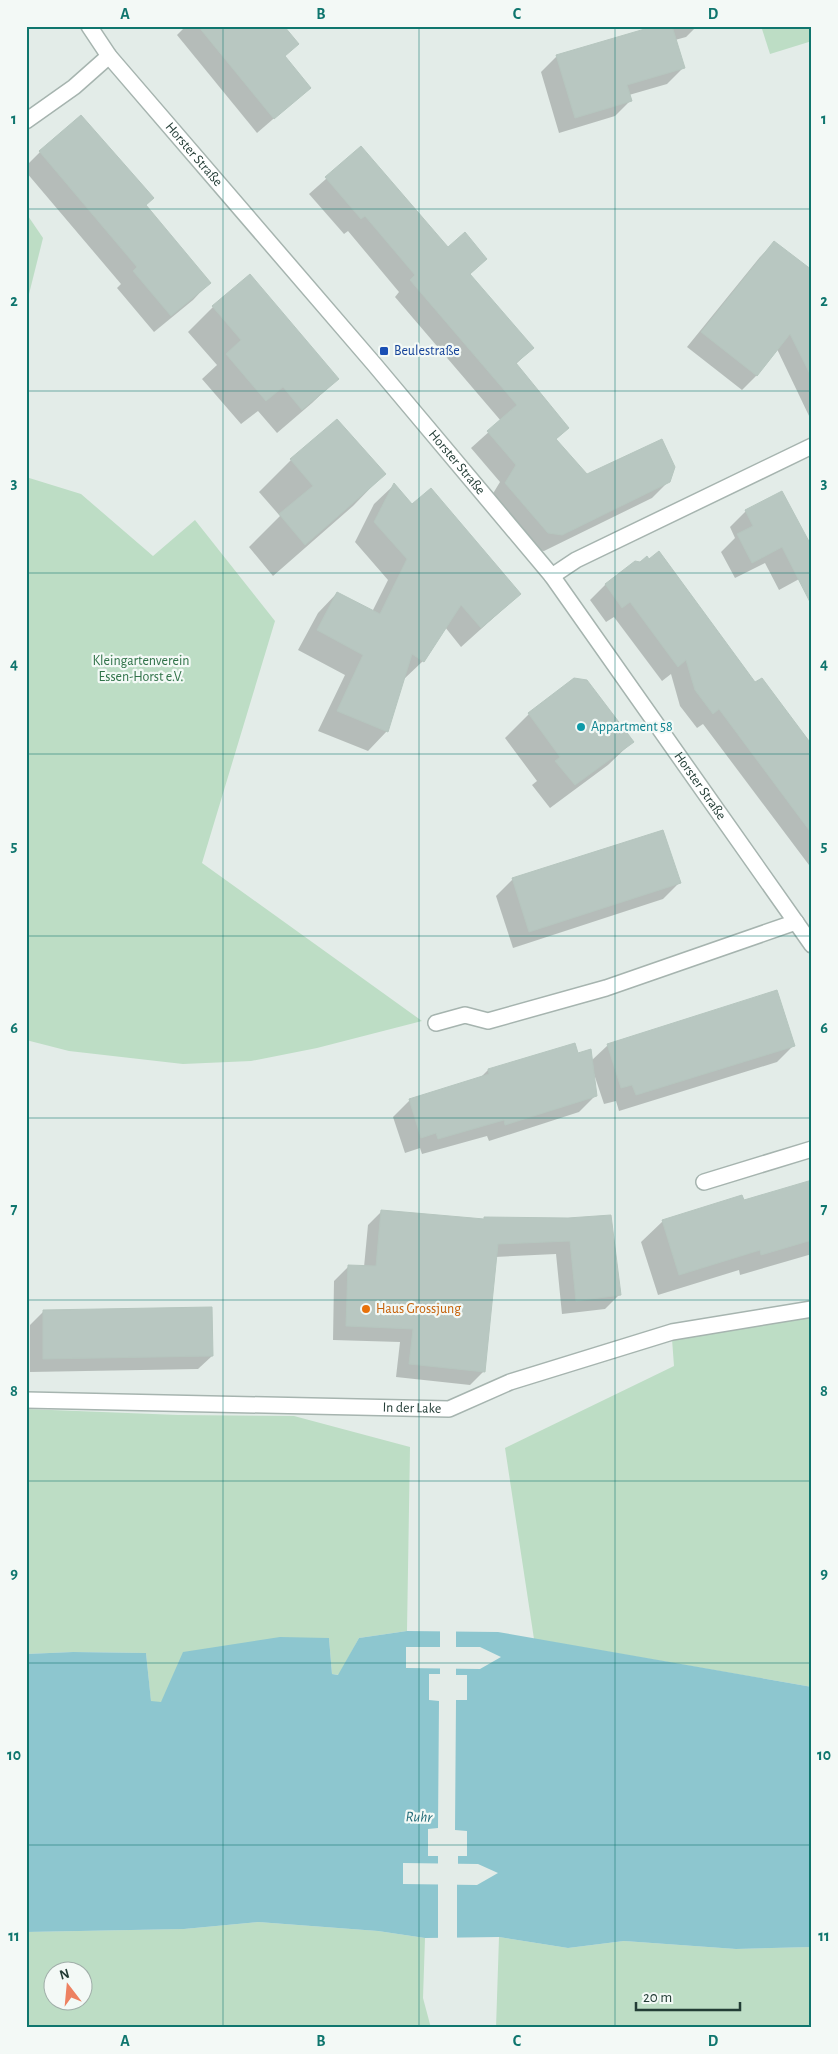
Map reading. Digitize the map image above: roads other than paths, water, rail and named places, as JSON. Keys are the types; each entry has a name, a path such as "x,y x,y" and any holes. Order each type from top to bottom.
{"street":[{"name":"Horster Straße","path":"89,26 109,56 367,356 552,576 812,945"},
{"path":"26,121 74,87 109,56"},
{"path":"552,576 576,560 812,446"},
{"path":"436,1023 465,1015 488,1021 497,1019 606,988 796,922"},
{"path":"704,1182 812,1149"},
{"name":"In der Lake","path":"26,1400 448,1409 510,1382 672,1332 812,1308"}],"water":[{"name":"Ruhr","path":"407,1631 498,1632 812,1687 812,1947 736,1949 624,1941 568,1948 499,1937 425,1938 378,1931 258,1922 184,1929 26,1932 26,1654 73,1652 146,1653 151,1701 161,1702 183,1652 280,1637 329,1638 332,1674 338,1675 359,1638","holes":["406,1647 480,1647 501,1657 480,1669 406,1668","403,1863 478,1864 498,1873 477,1885 403,1884"]}],"place":[{"name":"Beulestraße","path":"384,351"},
{"name":"Appartment 58","path":"581,727"},
{"name":"Haus Grossjung","path":"366,1309"}],"park label":[{"name":"Kleingartenverein Essen-Horst e.V.","path":"141,670"}]}
